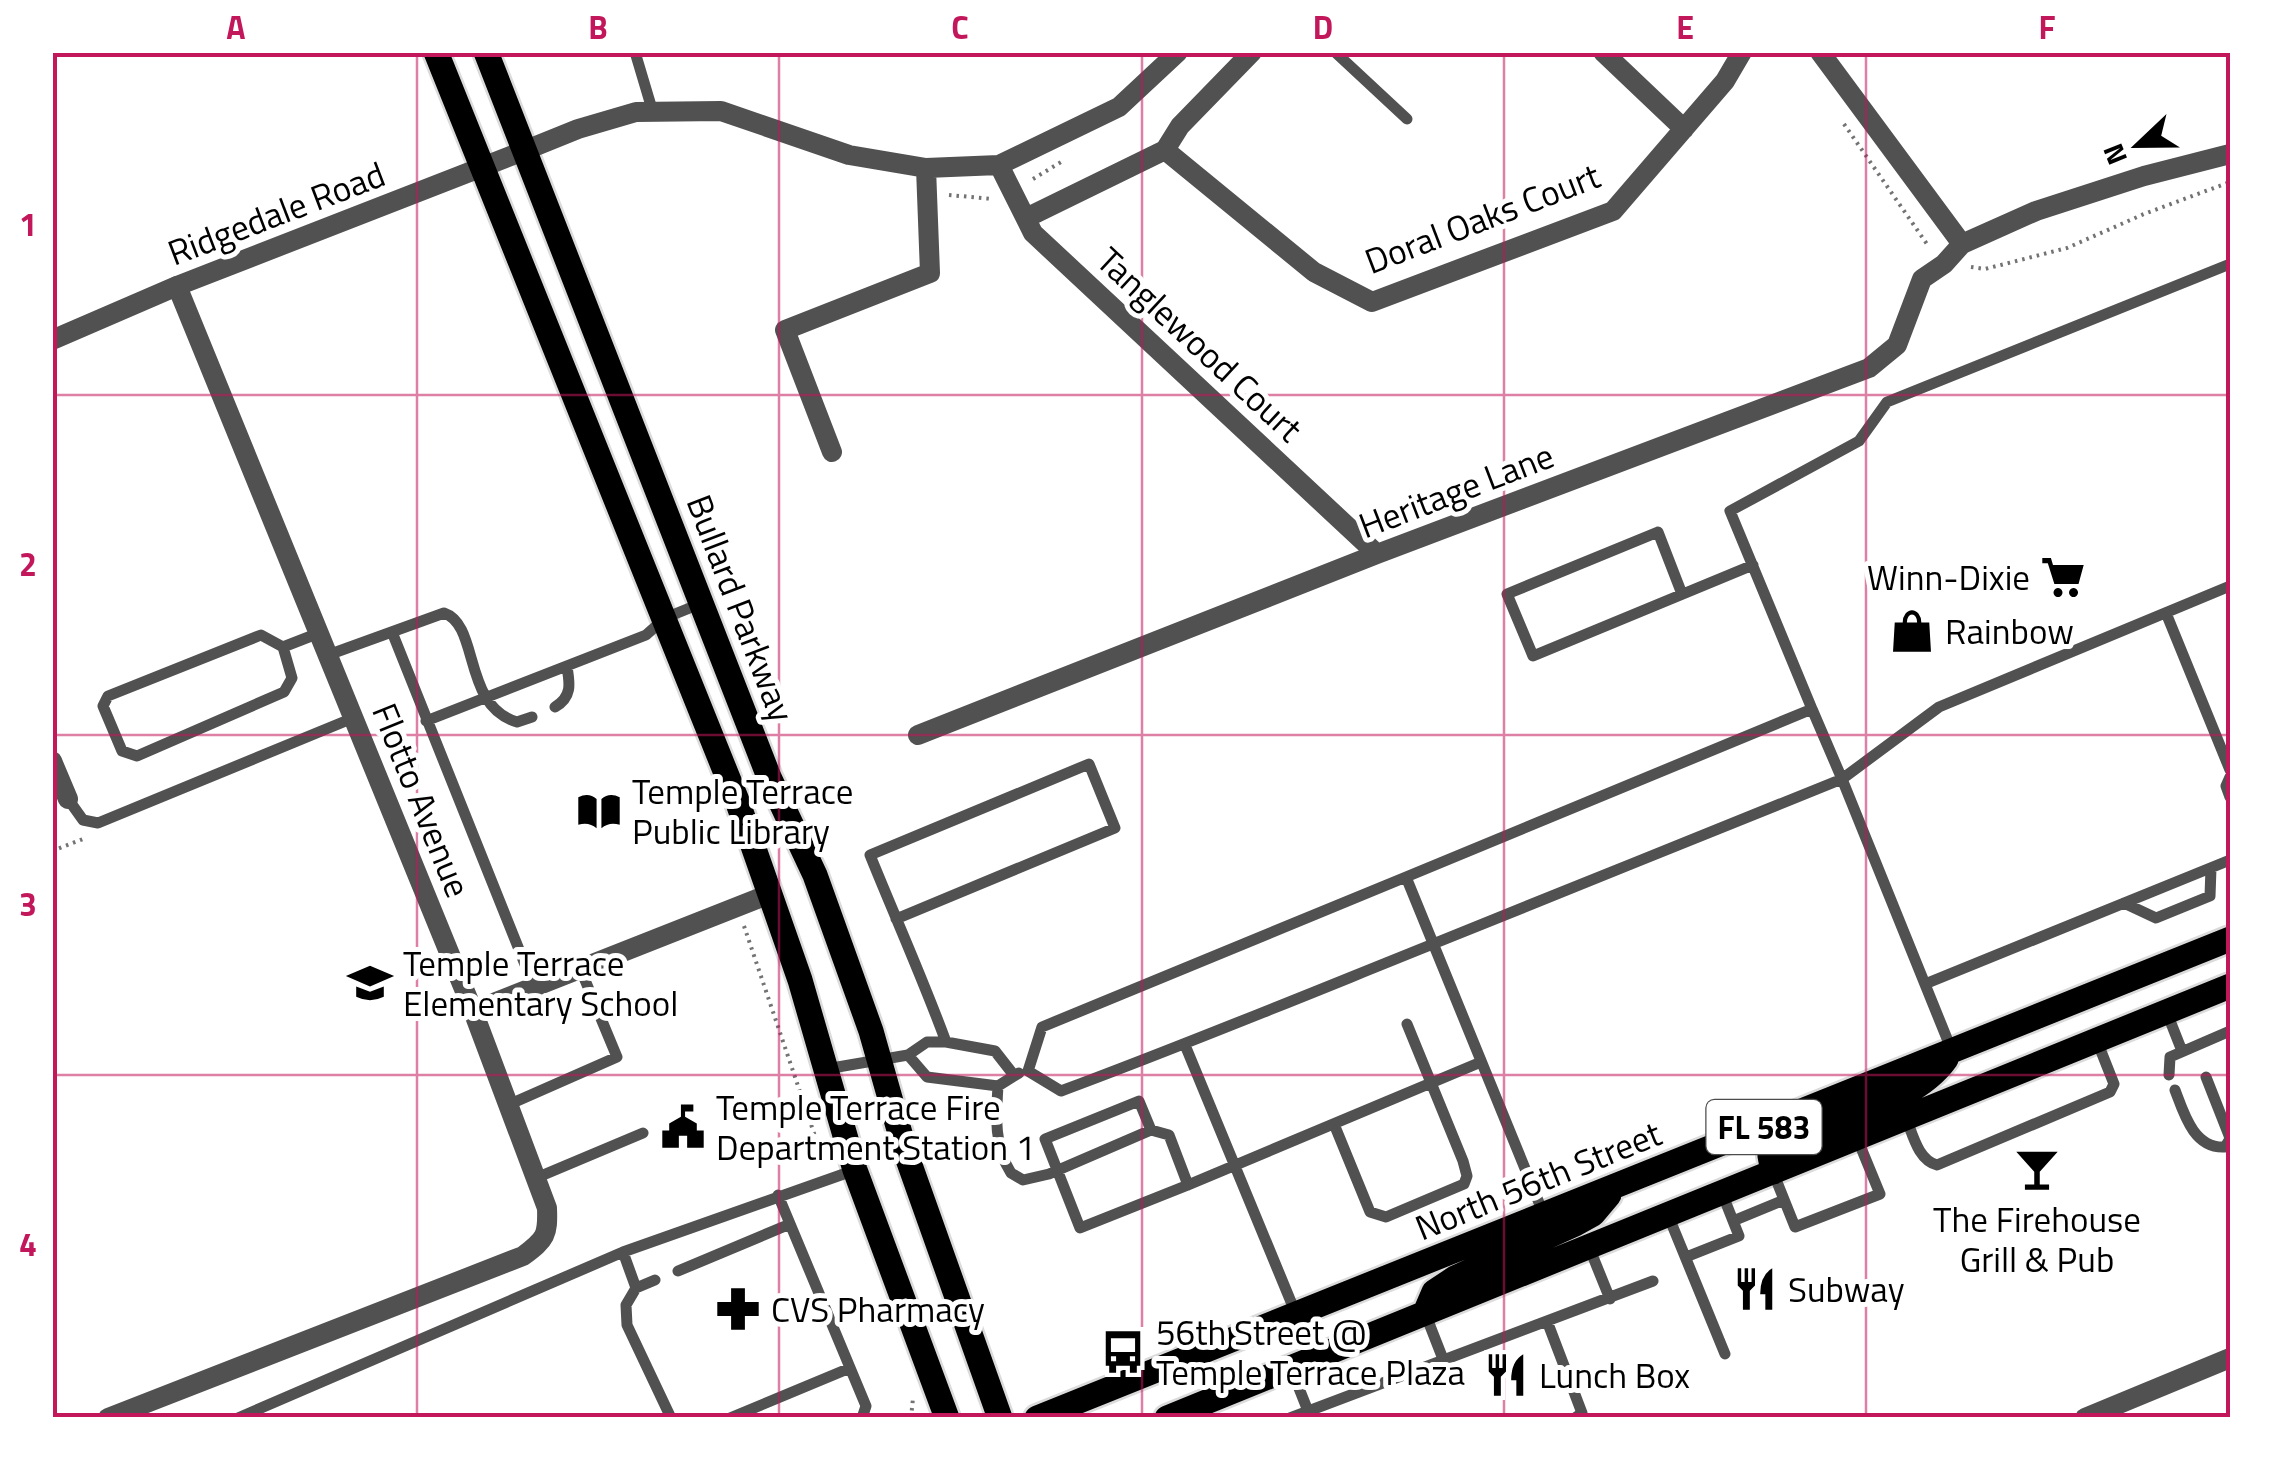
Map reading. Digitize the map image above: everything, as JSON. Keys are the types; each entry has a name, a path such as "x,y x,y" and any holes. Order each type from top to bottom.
{"main road":[{"name":"Bullard Parkway","path":"436,52 665,618 770,894 800,980 855,1170 947,1418"},
{"name":"Bullard Parkway","path":"486,52 770,777 815,876 880,1057 905,1150 1000,1418"},
{"name":"North 56th Street","path":"1038,1418 2230,938"},
{"name":"FL 583","path":"1167,1418 2230,986"},
{"path":"1773,1172 1770,1156 1786,1144 1911,1089 1940,1068 1952,1051"},
{"path":"1425,1313 1434,1292 1498,1257 1593,1214 1616,1186"}],"street":[{"path":"999,165 1119,107 1178,52"},
{"path":"1026,218 1165,150 1180,126 1252,52"},
{"path":"1603,52 1684,129"},
{"name":"Doral Oaks Court","path":"1165,150 1314,272 1372,302 1613,211 1725,82 1742,52"},
{"path":"1820,52 1962,244 2036,211 2144,176 2230,154"},
{"name":"Ridgedale Road","path":"52,340 178,286 608,118 652,110 721,111 849,155 926,168 999,165"},
{"name":"Tanglewood Court","path":"999,165 1033,233 1377,554"},
{"path":"832,452 785,330 930,273 926,168"},
{"name":"Heritage Lane","path":"918,735 1377,554 1869,368 1898,345 1922,278 1962,244"},
{"name":"Flotto Avenue","path":"108,1418 523,1256 548,1232 547,1208 473,1012 178,286"},
{"path":"52,761 68,799"},
{"path":"473,1012 770,894"},
{"path":"2086,1418 2230,1358"}],"lane":[{"path":"635,52 652,110"},
{"path":"1334,52 1407,119"},
{"path":"1952,1051 1730,511 1859,441 1887,402 2230,264"},
{"path":"1682,594 1658,532 1507,594 1532,656 1753,565"},
{"path":"908,1055 927,1077 998,1086 1013,1074 1028,1071 1061,1091 1185,1046 1842,779 1938,707 2230,586"},
{"path":"426,721 646,635 665,618 702,603"},
{"path":"2166,613 2225,741 2230,774 2226,786 2230,797"},
{"path":"328,656 437,614 452,616 485,698 506,719 517,722 532,717"},
{"path":"283,647 318,632"},
{"path":"392,632 534,987"},
{"path":"261,635 283,647 292,678 284,692 137,756 122,751 103,706 108,696 261,635"},
{"path":"555,707 565,701 568,692 566,666"},
{"path":"1028,1071 1042,1027 1812,709"},
{"path":"68,799 83,820 98,822 353,718"},
{"path":"896,918 1114,828 1090,764 870,855 946,1042"},
{"path":"1925,984 2230,860"},
{"path":"2124,904 2156,918 2210,896 2211,868"},
{"path":"1406,878 1544,1215"},
{"path":"508,1105 617,1058 580,968"},
{"path":"2166,1012 2200,1062"},
{"path":"1334,1124 1370,1212 1386,1217 1459,1188 1467,1176 1407,1024"},
{"path":"2168,1075 2167,1062 2188,1048 2230,1032"},
{"path":"1906,1118 1922,1155 1928,1163 1937,1165 2110,1092 2114,1084 2097,1040"},
{"path":"826,1068 908,1055 927,1042 946,1042 995,1052 1013,1074"},
{"path":"1185,1046 1297,1315"},
{"path":"1150,1130 1139,1101 1045,1139 1080,1228 1482,1062"},
{"path":"2174,1090 2197,1137 2214,1148 2225,1147 2230,1138 2206,1077"},
{"path":"998,1086 999,1145 1011,1174 1023,1180 1057,1170 1150,1130 1170,1135 1188,1184"},
{"path":"536,1178 643,1133"},
{"path":"1773,1172 1794,1227 1880,1194 1858,1138"},
{"path":"238,1418 623,1252 855,1170"},
{"path":"1686,1257 1739,1236 1722,1194"},
{"path":"778,1195 866,1406 862,1418"},
{"path":"1733,1221 1784,1200"},
{"path":"1668,1214 1725,1354"},
{"path":"678,1270 790,1224"},
{"path":"1588,1246 1610,1299"},
{"path":"623,1252 636,1288"},
{"path":"656,1280 636,1288 626,1305 628,1325 671,1418"},
{"path":"1290,1418 1653,1281"},
{"path":"1425,1313 1443,1359"},
{"path":"1547,1321 1582,1414 1575,1418"},
{"path":"730,1418 850,1368"},
{"path":"1290,1368 1308,1410"}],"path":[{"path":"1838,116 1936,269 1985,269 2067,248 2230,182"},
{"path":"1033,179 1061,162"},
{"path":"949,194 998,200"},
{"path":"744,926 822,1154"}],"place":[{"name":"Winn-Dixie","path":"2063,577"},
{"name":"Rainbow","path":"1912,631"},
{"name":"Temple Terrace Public Library","path":"599,811"},
{"name":"Temple Terrace Elementary School","path":"370,983"},
{"name":"Temple Terrace Fire Department Station 1","path":"683,1127"},
{"name":"The Firehouse Grill & Pub","path":"2037,1169"},
{"name":"Subway","path":"1755,1289"},
{"name":"CVS Pharmacy","path":"738,1309"},
{"name":"56th Street @ Temple Terrace Plaza","path":"1123,1352"},
{"name":"Lunch Box","path":"1506,1375"}]}
